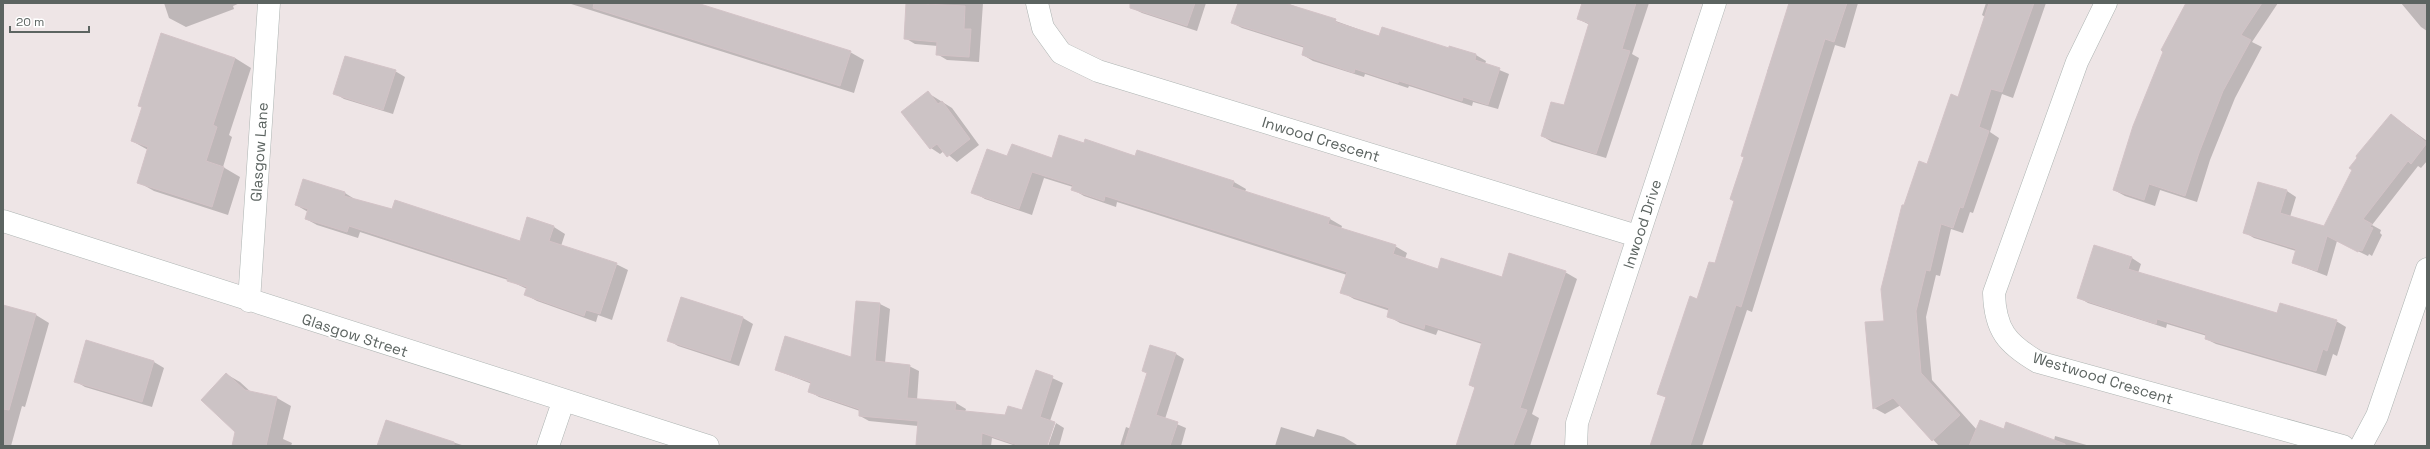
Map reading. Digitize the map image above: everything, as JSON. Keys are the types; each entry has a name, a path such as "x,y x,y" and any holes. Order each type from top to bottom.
{"street":[{"name":"Glasgow Lane","path":"249,301 269,3"},
{"name":"Inwood Crescent","path":"1037,3 1043,28 1061,53 1098,71 1638,236"},
{"name":"Inwood Drive","path":"1576,446 1577,423 1715,3"},
{"name":"Westwood Crescent","path":"2106,3 2077,62 1994,293 1994,311 2003,335 2019,351 2038,362 2343,446"},
{"name":"Glasgow Street","path":"3,221 563,402 708,446"},
{"path":"2361,446 2377,416 2427,269"},
{"path":"548,446 563,402"}],"building":[{"path":"594,3 697,3 851,51 840,86 593,8"},
{"path":"906,3 965,6 964,29 971,29 969,57 936,55 937,42 904,39"},
{"path":"1130,3 1195,3 1187,26 1130,8"},
{"path":"1238,3 1284,3 1336,19 1335,22 1379,36 1382,27 1449,48 1449,46 1476,54 1475,60 1500,68 1488,105 1463,97 1462,101 1355,69 1354,73 1302,55 1304,46 1231,23"},
{"path":"1582,3 1636,3 1622,49 1630,51 1596,154 1541,136 1551,102 1564,105 1589,23 1577,19"},
{"path":"1789,3 1847,3 1834,42 1825,39 1741,307 1736,305 1690,446 1650,446 1666,397 1657,394 1690,296 1697,299 1709,262 1715,263 1734,201 1730,199 1744,157 1741,156"},
{"path":"1989,3 2034,3 2002,92 1991,89 1979,127 1989,131 1963,208 1960,207 1953,228 1941,224 1930,271 1926,270 1916,311 1921,373 1960,415 1932,441 1893,398 1873,409 1865,322 1884,321 1881,289 1902,205 1904,205 1919,161 1927,164 1951,94 1958,97"},
{"path":"2186,3 2262,3 2241,35 2251,40 2223,91 2199,153 2185,196 2149,184 2144,200 2113,190 2133,126 2163,52 2161,50"},
{"path":"161,33 235,58 213,125 217,127 206,161 224,167 212,207 137,183 148,147 131,141 142,107 138,106"},
{"path":"345,56 396,70 383,110 333,94"},
{"path":"928,91 938,104 942,101 970,139 947,157 937,144 930,149 901,112"},
{"path":"2391,114 2427,143 2411,164 2408,161 2363,219 2372,224 2370,227 2373,228 2362,251 2359,250 2358,252 2327,236 2317,271 2292,263 2296,249 2243,233 2258,182 2287,190 2280,213 2324,226 2352,170 2349,168 2357,158 2356,156"},
{"path":"1059,135 1084,143 1085,139 1135,156 1137,150 1234,181 1232,187 1330,218 1328,224 1396,245 1393,254 1438,269 1441,258 1502,277 1509,253 1566,271 1520,408 1527,410 1513,446 1456,446 1475,387 1469,385 1482,342 1425,324 1424,329 1387,317 1389,308 1340,293 1347,272 1105,196 1104,201 1071,190 1073,185 1032,172 1019,209 971,193 987,149 1007,156 1012,144 1052,158"},
{"path":"303,179 345,192 344,196 392,209 395,200 520,241 527,217 554,226 549,241 617,263 600,314 586,310 584,316 524,295 527,287 507,281 508,278 349,226 347,232 305,219 308,209 295,205"},
{"path":"2094,245 2132,257 2128,269 2277,313 2280,303 2337,320 2327,351 2323,349 2316,371 2205,339 2206,334 2157,319 2156,324 2077,298"},
{"path":"681,297 743,317 730,361 667,341"},
{"path":"856,301 880,303 875,361 910,365 907,398 956,402 955,410 1005,415 1008,406 1022,410 1036,370 1053,376 1040,417 1055,422 1047,446 1020,446 982,433 981,446 916,445 918,421 859,416 859,409 808,392 811,382 775,370 785,336 851,357"},
{"path":"3,305 36,314 9,410 3,409"},
{"path":"86,340 154,361 142,402 74,382"},
{"path":"1150,345 1176,353 1156,415 1178,422 1170,446 1124,446 1147,373 1142,371"},
{"path":"226,373 245,390 277,397 266,446 232,446 235,432 201,400"},
{"path":"386,420 454,442 454,446 377,446"},
{"path":"1980,420 2004,429 2006,422 2065,444 2065,446 1969,446"}]}
